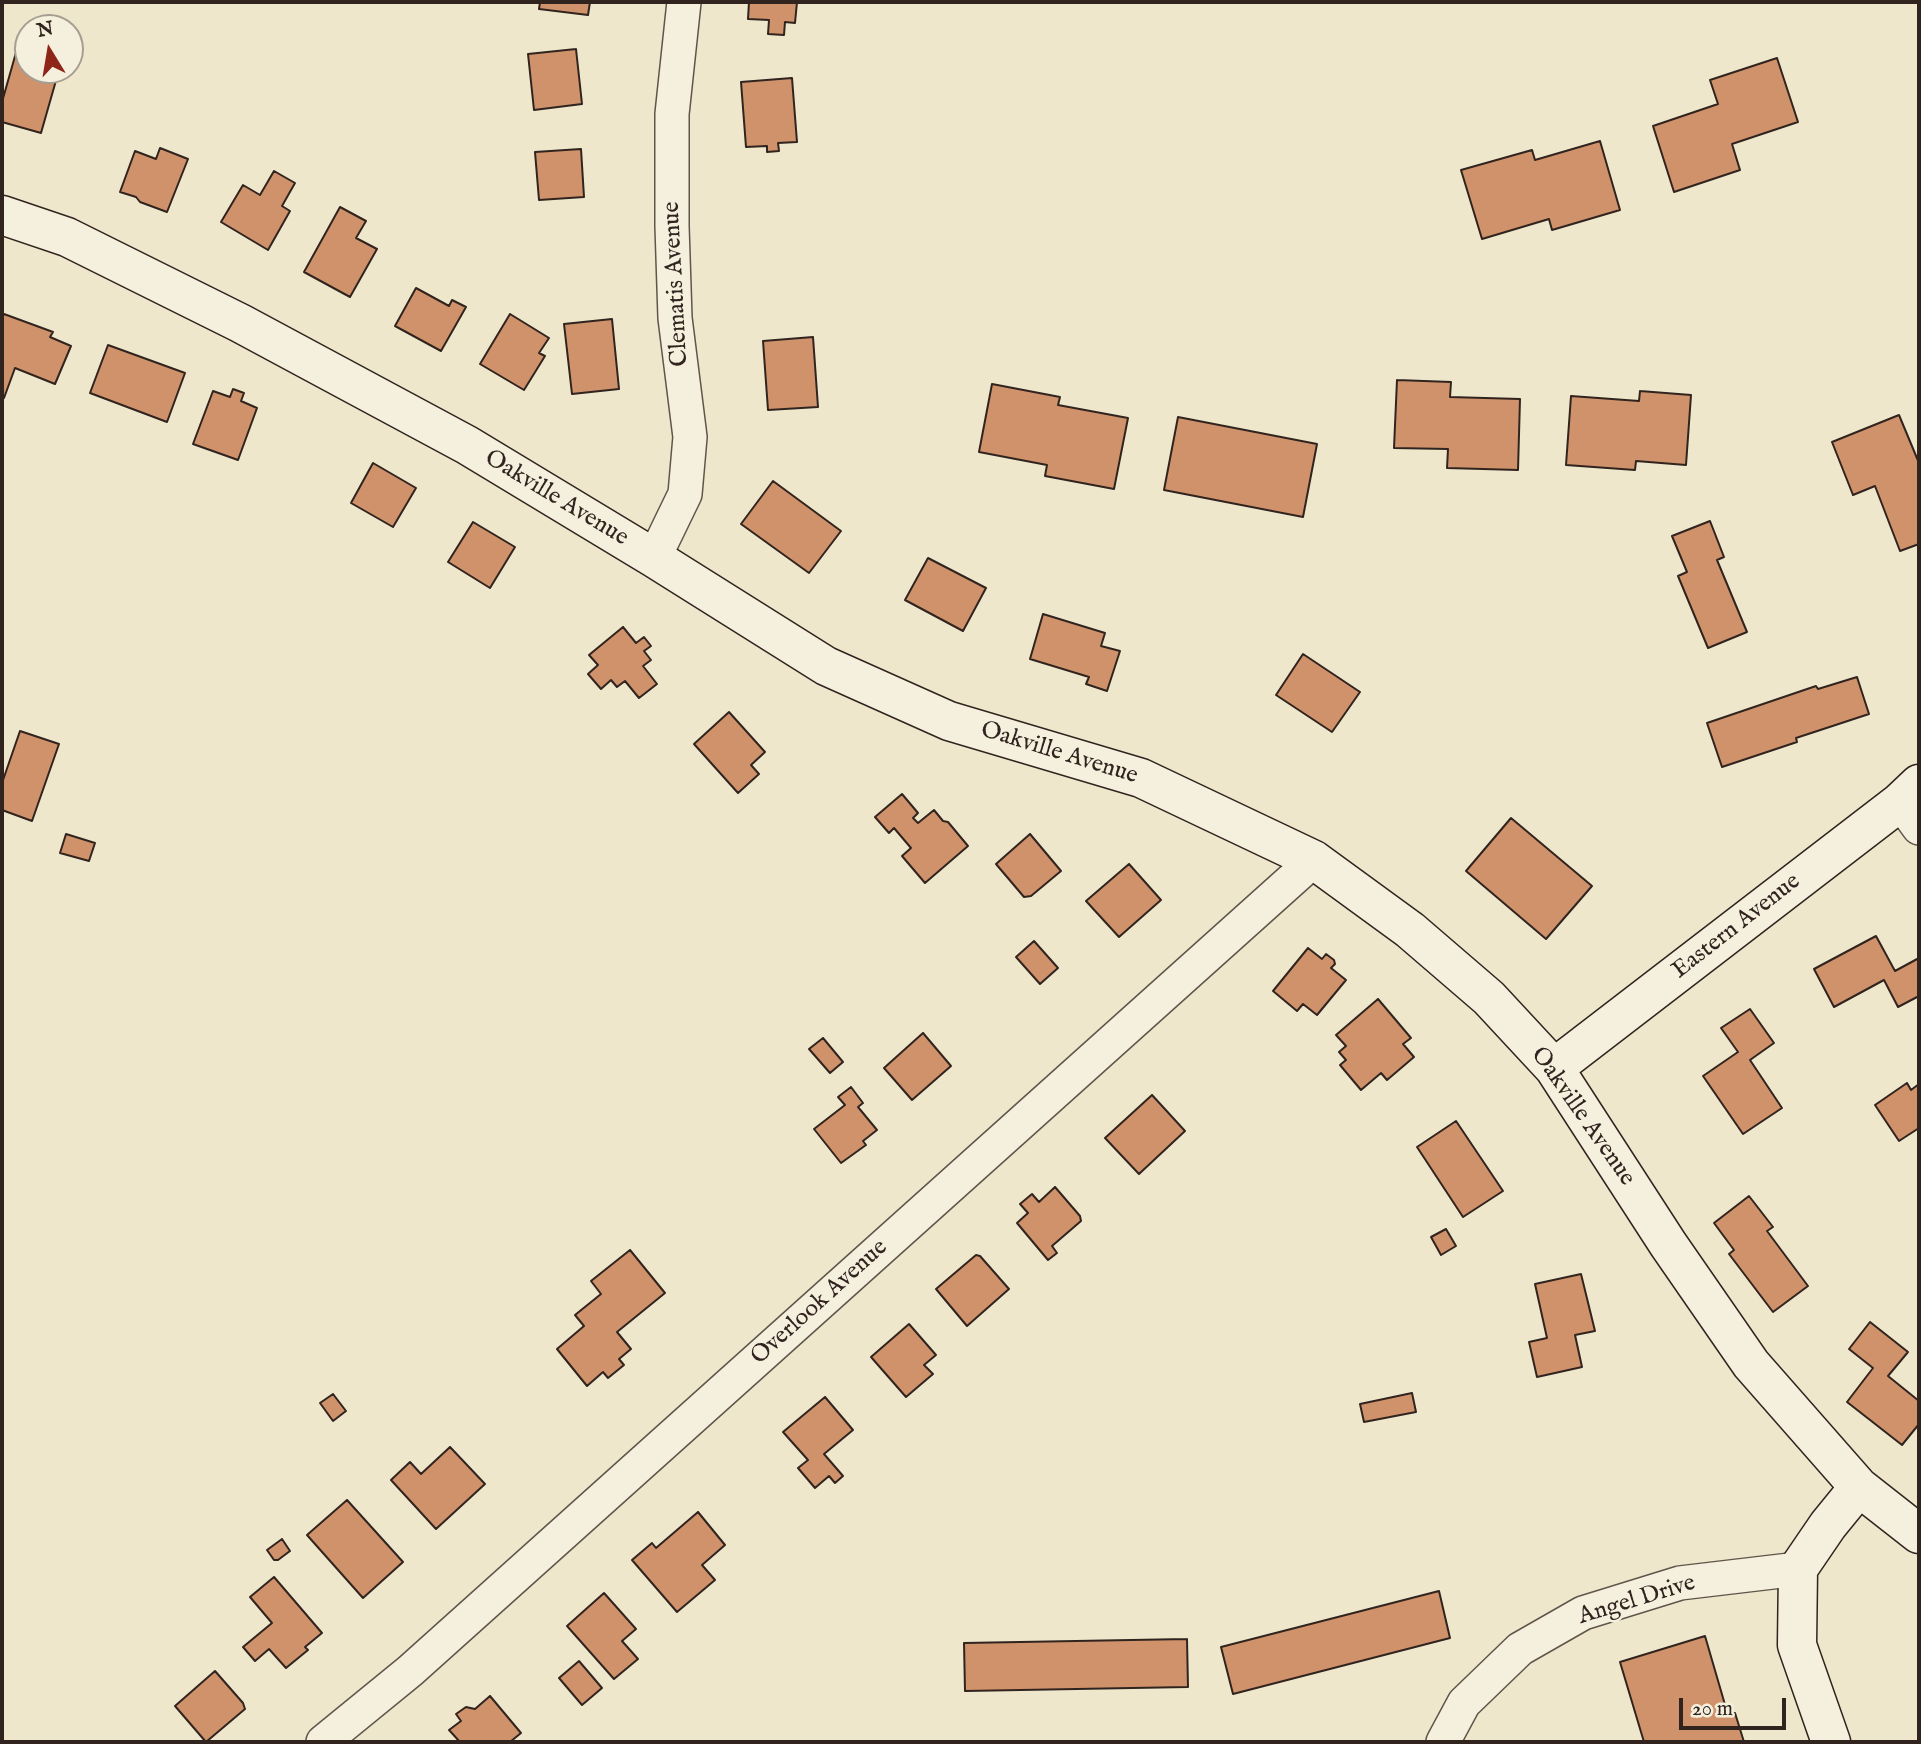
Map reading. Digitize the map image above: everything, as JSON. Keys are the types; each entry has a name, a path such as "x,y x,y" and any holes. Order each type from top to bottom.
{"street":[{"name":"Clematis Avenue","path":"654,558 685,494 690,437 675,318 672,226 672,114 684,2"},
{"name":"Oakville Avenue","path":"2,215 67,237 240,323 467,445 826,666 949,720 1142,778 1314,860 1410,930 1489,998 1554,1068 1668,1244 1751,1364 1859,1487 1919,1534"},
{"name":"Eastern Avenue","path":"1554,1068 1913,805"},
{"name":"Overlook Avenue","path":"324,1742 420,1661 1314,860"},
{"path":"1830,1742 1797,1645 1798,1569 1828,1525 1859,1487"},
{"name":"Angel Drive","path":"1443,1742 1464,1703 1520,1649 1583,1613 1680,1583 1798,1569"}],"building":[{"path":"540,2 590,2 588,15 539,9"},
{"path":"749,2 797,2 795,23 785,22 784,35 768,34 769,20 748,19"},
{"path":"576,49 582,104 534,110 528,54"},
{"path":"1777,58 1798,122 1732,144 1740,170 1674,192 1653,126 1718,104 1710,80"},
{"path":"14,60 14,84 55,84 41,133 2,122 2,102"},
{"path":"792,78 797,142 778,143 779,151 767,152 767,146 746,147 741,82"},
{"path":"1600,141 1620,210 1552,230 1549,219 1482,239 1461,170 1532,150 1535,160"},
{"path":"160,148 188,159 167,212 120,192 135,151 156,159"},
{"path":"581,149 584,197 539,200 535,152"},
{"path":"274,171 295,183 282,206 290,211 268,250 221,222 243,185 260,195"},
{"path":"340,207 366,221 356,238 377,249 350,297 304,272"},
{"path":"416,288 449,306 452,300 466,307 441,351 395,326"},
{"path":"4,314 53,332 50,337 71,346 55,384 15,368 4,398 2,397"},
{"path":"510,314 549,338 539,353 545,356 524,390 480,364"},
{"path":"612,319 619,389 572,394 564,324"},
{"path":"813,337 818,407 768,410 763,341"},
{"path":"108,345 185,373 167,422 90,393"},
{"path":"1397,380 1451,382 1450,397 1520,399 1518,470 1447,468 1448,449 1394,448"},
{"path":"992,384 1060,397 1058,405 1128,418 1114,489 1045,476 1047,465 979,452"},
{"path":"233,389 244,393 241,401 257,408 238,460 193,444 213,391 230,397"},
{"path":"1640,391 1691,395 1686,465 1636,461 1635,470 1566,465 1571,396 1639,401"},
{"path":"1899,415 1919,463 1919,544 1900,551 1875,486 1853,495 1832,442"},
{"path":"1178,417 1317,444 1303,517 1164,490"},
{"path":"373,463 416,488 393,527 351,503"},
{"path":"773,481 841,531 809,573 741,524"},
{"path":"1710,521 1724,557 1717,560 1747,632 1708,648 1678,576 1687,572 1672,536"},
{"path":"473,522 515,547 490,588 448,562"},
{"path":"928,558 986,588 963,631 905,600"},
{"path":"1043,614 1105,633 1101,646 1120,651 1107,691 1086,684 1089,677 1030,659"},
{"path":"623,627 636,643 644,637 651,646 644,651 651,660 643,666 657,684 639,698 625,681 617,687 611,680 601,689 588,674 598,665 589,655"},
{"path":"1303,654 1360,692 1332,732 1276,695"},
{"path":"1857,677 1869,714 1796,738 1797,742 1722,767 1707,723 1816,686 1818,689"},
{"path":"729,712 765,752 751,765 759,774 738,793 694,744"},
{"path":"20,731 59,744 32,821 2,810 2,783"},
{"path":"902,794 918,813 913,818 918,823 934,810 968,846 925,883 902,856 911,848 894,828 889,833 875,817"},
{"path":"1511,818 1592,886 1546,939 1466,871"},
{"path":"66,834 95,843 89,861 60,853"},
{"path":"1030,834 1061,871 1031,896 1024,897 996,864"},
{"path":"1129,864 1161,900 1119,937 1086,901"},
{"path":"1876,936 1895,971 1919,958 1919,996 1898,1007 1884,980 1834,1007 1814,969"},
{"path":"1034,941 1058,968 1040,984 1016,957"},
{"path":"1308,948 1322,959 1326,954 1334,960 1335,964 1331,968 1346,980 1317,1015 1303,1004 1297,1011 1273,991"},
{"path":"1378,999 1411,1038 1403,1044 1414,1057 1387,1080 1381,1073 1361,1090 1340,1065 1346,1060 1339,1052 1346,1046 1336,1035"},
{"path":"1750,1009 1774,1043 1750,1060 1782,1108 1743,1134 1703,1076 1738,1052 1721,1028"},
{"path":"923,1033 951,1066 912,1100 884,1068"},
{"path":"823,1038 843,1062 830,1073 809,1049"},
{"path":"1907,1083 1911,1090 1919,1084 1919,1128 1899,1141 1875,1105"},
{"path":"851,1087 863,1103 858,1107 877,1130 863,1141 866,1145 841,1163 814,1129 845,1105 838,1097"},
{"path":"1152,1095 1185,1131 1139,1174 1105,1138"},
{"path":"1456,1121 1503,1191 1463,1217 1417,1147"},
{"path":"1055,1187 1080,1216 1081,1221 1052,1246 1057,1253 1048,1260 1017,1223 1028,1213 1020,1204 1032,1194 1039,1202"},
{"path":"1749,1196 1773,1227 1767,1231 1808,1286 1773,1312 1729,1254 1734,1250 1714,1223"},
{"path":"1446,1229 1456,1246 1441,1255 1431,1237"},
{"path":"630,1250 665,1293 617,1332 631,1349 619,1359 624,1365 608,1378 603,1372 587,1386 557,1349 584,1326 575,1315 601,1294 591,1281"},
{"path":"976,1255 980,1256 1009,1289 967,1326 936,1289"},
{"path":"1581,1274 1595,1331 1575,1335 1582,1367 1537,1377 1529,1342 1547,1338 1535,1284"},
{"path":"1870,1322 1908,1352 1888,1376 1919,1401 1919,1424 1902,1445 1847,1402 1873,1368 1849,1349"},
{"path":"909,1324 936,1355 924,1365 933,1374 906,1397 871,1357"},
{"path":"1412,1393 1416,1412 1364,1422 1360,1404"},
{"path":"333,1394 346,1411 333,1421 320,1403"},
{"path":"825,1397 853,1430 824,1454 843,1476 835,1483 829,1476 815,1488 798,1468 808,1460 783,1432"},
{"path":"450,1447 485,1484 436,1529 391,1480 410,1462 421,1474"},
{"path":"347,1500 403,1562 363,1598 307,1535"},
{"path":"698,1512 725,1545 702,1565 715,1580 677,1612 632,1560 652,1543 656,1548"},
{"path":"282,1539 290,1551 274,1560 267,1550"},
{"path":"274,1577 322,1633 305,1647 308,1650 286,1668 269,1649 255,1661 243,1647 272,1623 250,1597"},
{"path":"1439,1591 1450,1638 1233,1694 1221,1647"},
{"path":"604,1593 636,1629 622,1641 638,1659 614,1679 567,1626"},
{"path":"1705,1636 1728,1715 1735,1713 1744,1742 1644,1742 1620,1662"},
{"path":"1187,1639 1188,1687 965,1691 964,1643"},
{"path":"579,1661 602,1688 582,1705 559,1678"},
{"path":"215,1671 243,1703 245,1709 206,1742 175,1706"},
{"path":"490,1696 521,1733 510,1742 460,1742 449,1730 461,1721 456,1714 466,1707 475,1709"}]}
